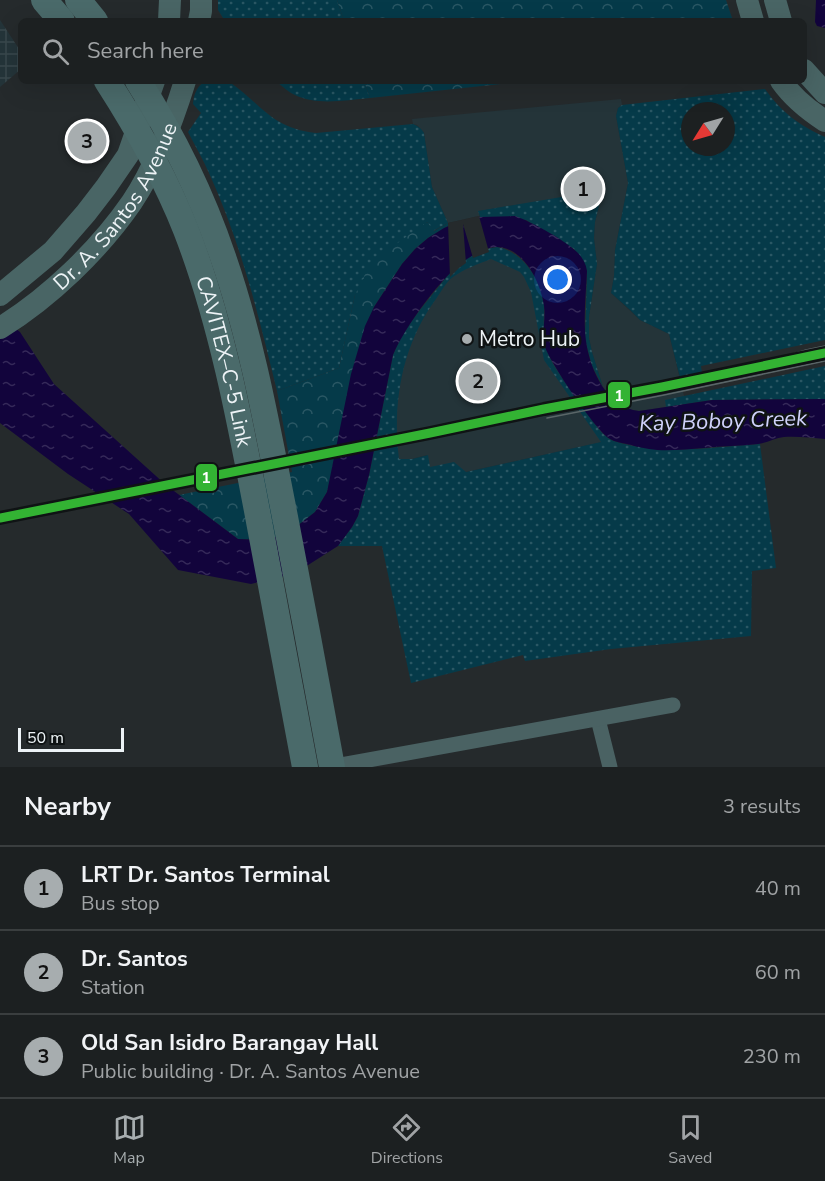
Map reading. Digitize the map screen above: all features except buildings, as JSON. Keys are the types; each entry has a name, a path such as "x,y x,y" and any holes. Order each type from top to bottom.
{"highway":[{"path":"44,0 59,18"},
{"path":"78,0 93,18"},
{"name":"CAVITEX–C-5 Link","path":"109,84 147,147 172,197 212,309 245,450 305,767"},
{"name":"CAVITEX–C-5 Link","path":"140,84 173,141 197,190 223,256 237,300 271,446 331,767"}],"main road":[{"path":"169,18 170,0"},
{"path":"200,18 201,0"},
{"path":"747,0 752,18"},
{"path":"775,0 780,18"},
{"path":"807,73 825,93"},
{"name":"Dr. A. Santos Avenue","path":"2,294 52,251 106,188 128,155 153,84"},
{"name":"Dr. A. Santos Avenue","path":"0,328 23,314 72,273 132,202 164,139 184,84"},
{"path":"783,84 807,109 825,121"},
{"path":"106,188 132,202"}],"street":[{"path":"331,767 674,705"},
{"path":"598,719 610,767"}],"shaded area":[{"path":"0,20 18,47 18,72 0,87"},
{"path":"621,99 622,105 618,108 616,116 628,183 615,250 611,293 640,320 669,334 686,404 639,411 630,410 617,403 603,387 589,338 589,317 597,264 595,222 603,191 479,211 479,216 448,223 432,187 424,133 413,124 412,119"},
{"path":"516,254 611,440 466,472 430,467 427,455 412,459 394,459 393,355 457,265"}],"green space":[{"path":"218,0 337,0 343,18 223,18 218,10"},
{"path":"337,0 726,0 732,18 343,18"},
{"path":"202,84 232,84 267,113 287,126 316,133 413,124 418,126 424,133 432,187 448,223 433,231 427,222 355,295 339,368 277,391 256,308 231,226 207,168 188,132 201,113 193,104 196,91"},
{"path":"279,84 365,84 370,98 313,100 292,94"},
{"path":"365,84 501,84 370,98"},
{"path":"765,89 792,118 825,137 825,340 701,366 702,373 680,378 669,334 640,320 611,293 615,250 628,183 616,116 618,108 622,105"},
{"path":"603,190 595,222 597,264 589,317 589,338 603,387 592,366 585,340 587,271 574,249 526,220 480,217 478,211"},
{"path":"427,222 434,231 448,223 448,226 415,249 402,264 374,307 327,492 315,512 287,534 265,540 238,539 179,495 292,472 277,391 339,368 355,295 371,262"},
{"path":"497,247 515,254 522,260 539,284 544,303 545,336 551,360 595,424 610,439 632,446 668,449 760,444 776,568 752,571 751,636 611,649 525,661 523,655 411,683 382,546 338,546 358,516 397,345 414,318 454,268 482,251","holes":["491,259 520,272 531,292 544,360 601,442 466,472 454,462 430,467 428,455 399,459 397,417 402,375 424,317 448,282 466,269"]},
{"path":"825,366 825,399 712,400 666,407 665,400"}],"water":[{"path":"816,0 825,0 825,28 817,26 815,22"},
{"name":"Kay Boboy Creek","path":"515,216 558,238 574,249 583,260 587,271 585,324 588,352 602,386 618,403 639,411 712,400 825,399 825,439 784,437 758,444 656,450 610,439 584,410 545,347 542,297 535,277 515,253 496,247 477,253 457,266 425,302 406,331 393,355 369,475 358,516 338,546 294,574 251,584 178,570 129,514 68,474 0,423 0,316 20,332 54,384 166,485 238,539 265,540 287,534 315,512 327,492 351,374 365,326 374,307 402,264 415,249 444,228 480,217"}],"pier":[{"path":"479,216 489,252 473,258 463,224 466,263 450,277 448,223"}],"tram line":[{"path":"744,369 825,346"},
{"path":"547,418 825,361"}],"transit line":[{"name":"1","path":"0,518 825,353"}],"place":[{"name":"Old San Isidro Barangay Hall","path":"87,141"},
{"name":"LRT Dr. Santos Terminal","path":"583,189"},
{"name":"Metro Hub","path":"467,339"},
{"name":"Dr. Santos","path":"478,381"}]}
